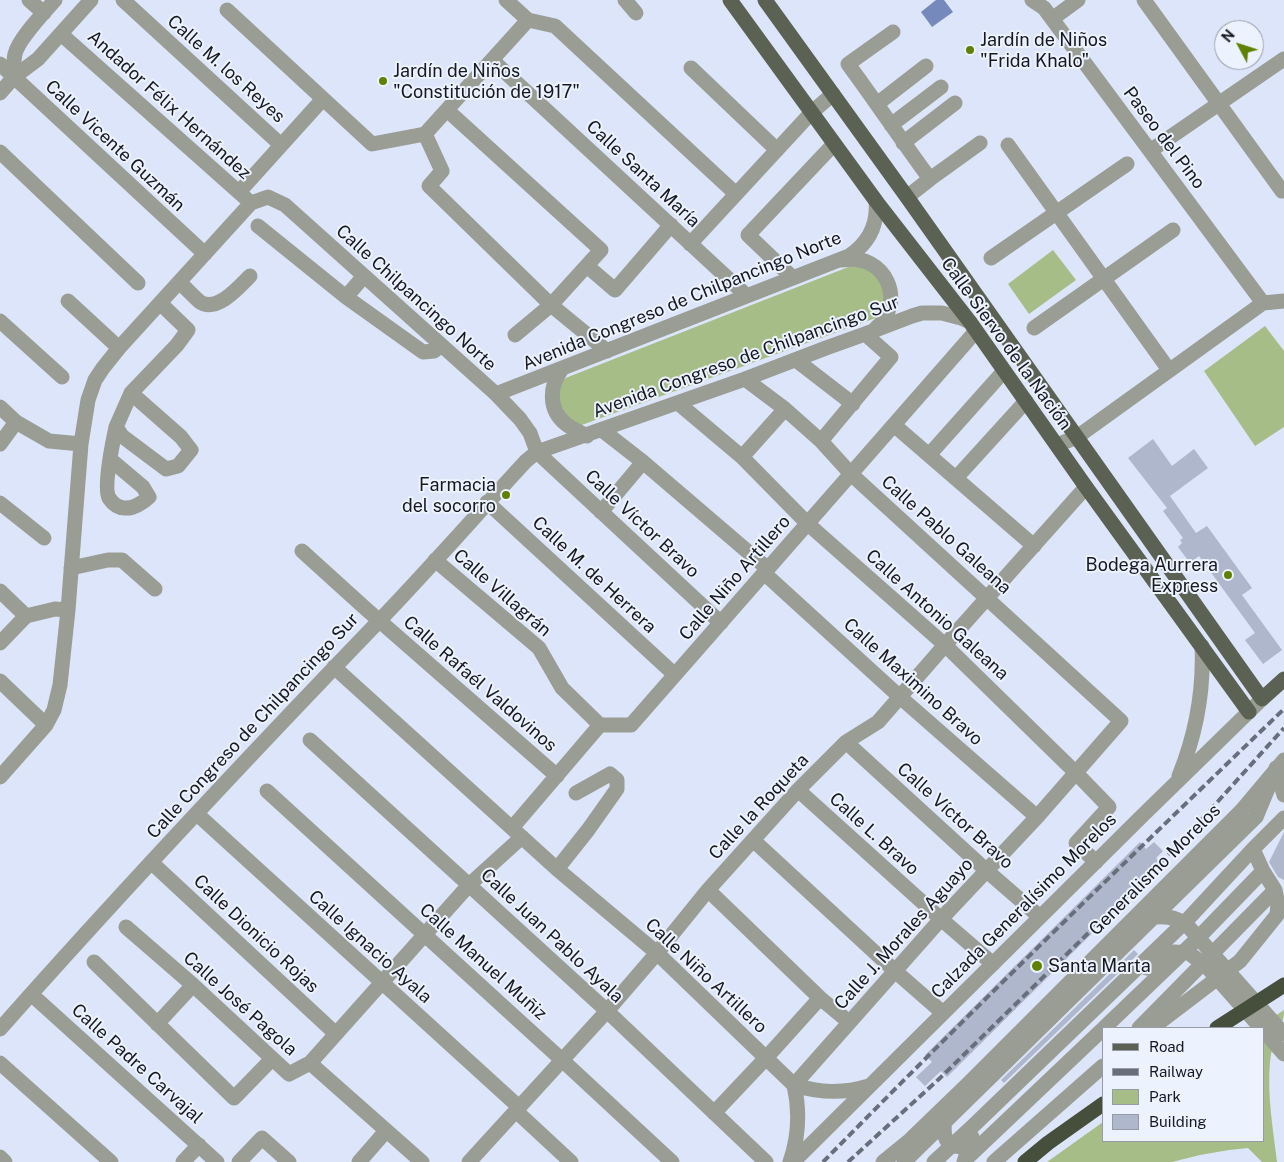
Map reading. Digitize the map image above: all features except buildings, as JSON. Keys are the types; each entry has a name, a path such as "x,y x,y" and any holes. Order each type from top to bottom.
{"highway":[{"path":"1219,1027 1284,985"},
{"path":"1025,1162 1056,1137 1102,1105"}],"main road":[{"name":"Calle Siervo de la Nación","path":"730,0 876,201 973,326 1086,487 1249,712"},
{"name":"Calle Siervo de la Nación","path":"765,0 907,197 1262,700"},
{"name":"Calzada Generalísimo Morelos","path":"1262,700 1284,679"}],"street":[{"path":"30,0 44,13"},
{"path":"14,77 13,62 15,51 20,42 55,0"},
{"path":"0,93 14,77 38,60 91,0"},
{"name":"Calle M. los Reyes","path":"122,0 281,145"},
{"path":"506,0 528,20 555,26 736,194"},
{"path":"625,0 636,13"},
{"name":"Paseo del Pino","path":"1032,0 1044,8 1263,302"},
{"path":"1052,19 1078,0"},
{"path":"1144,0 1282,192"},
{"path":"227,10 322,100 372,144 425,134 528,20"},
{"path":"893,32 848,64 930,179"},
{"name":"Andador Félix Hernández","path":"61,34 251,203"},
{"path":"1150,151 1284,59"},
{"name":"Calle Santa María","path":"492,60 747,296"},
{"name":"Calle Vicente Guzmán","path":"0,64 205,254"},
{"path":"877,104 926,66"},
{"path":"691,68 777,150"},
{"path":"891,125 941,87"},
{"path":"690,244 811,113 832,94"},
{"path":"239,192 322,100"},
{"path":"903,143 955,103"},
{"path":"447,110 601,250 551,305 515,335"},
{"path":"425,134 442,171 428,186 551,305 607,351"},
{"path":"907,197 980,143"},
{"path":"793,278 748,235 834,144"},
{"path":"1008,145 1169,370"},
{"path":"0,152 138,283"},
{"path":"991,258 1127,164"},
{"name":"Calle Chilpancingo Norte","path":"251,203 268,197 285,205 496,394 520,419 530,433 537,452"},
{"name":"Avenida Congreso de Chilpancingo Norte","path":"496,394 857,252 869,238 876,220 876,201"},
{"path":"0,777 46,724 54,710 60,685 81,444 88,400 95,380 102,368 119,348 251,203"},
{"path":"587,266 614,290 671,225"},
{"path":"258,226 346,297 424,352 434,351 441,345"},
{"path":"1034,328 1173,230"},
{"path":"821,441 891,357 865,334 880,325 891,302 889,284 885,276 880,270 866,261 857,258 840,260"},
{"path":"179,282 202,303 211,305 226,299 250,276"},
{"path":"346,297 364,276"},
{"path":"68,301 119,348"},
{"path":"1057,445 1077,437 1263,302 1284,301"},
{"path":"111,460 116,427 131,393 178,345 188,330 160,303"},
{"name":"Avenida Congreso de Chilpancingo Sur","path":"537,452 745,380 902,319 922,314 942,313 956,316 973,326"},
{"path":"0,321 62,377"},
{"name":"Calle Niño Artillero","path":"600,725 631,725 894,425 973,326"},
{"path":"796,360 853,404"},
{"path":"562,369 557,375 552,390 553,406 561,420 587,436"},
{"path":"929,455 1004,371"},
{"name":"Calle Pablo Galeana","path":"745,380 784,409 821,441 851,474 1121,721"},
{"path":"116,427 122,436 166,469 178,466 191,450 181,437 131,393"},
{"path":"956,478 1026,401"},
{"name":"Calle Antonio Galeana","path":"678,402 742,457 808,524 945,645 1109,807 1076,843 1096,862"},
{"path":"0,407 16,422 49,441 81,444"},
{"path":"742,457 784,409"},
{"path":"0,444 16,422"},
{"path":"894,425 1034,546"},
{"name":"Calle Maximino Bravo","path":"602,430 643,462 766,571 900,697 1038,817"},
{"name":"Calle Congreso de Chilpancingo Sur","path":"0,1029 151,862 526,461 537,452"},
{"name":"Calle Víctor Bravo","path":"537,452 721,623"},
{"path":"601,512 643,462"},
{"name":"Calle la Roqueta","path":"470,1162 606,1011 657,953 708,890 798,790 846,742 878,722 1086,487"},
{"name":"Calle M. de Herrera","path":"488,502 675,675"},
{"path":"0,503 44,538"},
{"name":"Calle Rafaél Valdovinos","path":"302,551 557,776"},
{"path":"71,568 108,560 122,560 155,589"},
{"name":"Calle Villagrán","path":"435,560 540,648 562,688 600,725"},
{"path":"0,592 26,616"},
{"path":"0,643 26,616 55,608 68,610"},
{"path":"1176,783 1189,750 1198,715 1202,681 1202,646"},
{"name":"Calle Niño Artillero","path":"334,667 557,869 657,953 794,1085"},
{"path":"0,681 46,724"},
{"name":"Calzada Generalísimo Morelos","path":"792,1162 1262,700"},
{"name":"Calle J. Morales Aguayo","path":"794,1085 941,919 1038,817 1121,721"},
{"path":"310,1063 469,884 517,833 557,776 600,725"},
{"name":"Calle Juan Pablo Ayala","path":"310,740 469,884 766,1162"},
{"name":"Calle Víctor Bravo","path":"846,742 1040,917"},
{"path":"1280,764 1284,795"},
{"name":"Generalismo Morelos","path":"904,1162 1135,932 1256,817 1280,764"},
{"name":"Generalismo Morelos","path":"883,1162 910,1140 967,1085 1242,810 1280,764"},
{"path":"557,869 617,789 616,780 610,774 576,793"},
{"name":"Calle L. Bravo","path":"798,790 993,964"},
{"name":"Calle Manuel Muñiz","path":"267,791 672,1162"},
{"name":"Calle Ignacio Ayala","path":"197,814 381,982 571,1162"},
{"path":"933,1162 973,1126 1188,919 1284,818"},
{"path":"753,840 943,1013"},
{"path":"1153,1027 1240,962 1277,915 1278,904 1275,890 1263,871 1253,849"},
{"name":"Calle Dionicio Rojas","path":"151,862 336,1034"},
{"path":"1105,1027 1197,939 1263,871"},
{"path":"708,890 820,998 849,1022"},
{"path":"1140,1027 1275,890"},
{"path":"933,1162 933,1144 945,1117 1135,932 1141,922 1152,917 1163,916 1185,925 1284,1034"},
{"name":"Calle José Pagola","path":"126,927 194,985 289,1074 310,1063 422,1162"},
{"path":"1135,932 1150,934 1157,941 1159,951 1155,961"},
{"path":"964,1162 972,1137 1155,961 1174,952 1189,953 1207,967 1260,1027"},
{"path":"94,962 234,1098 272,1059"},
{"path":"157,1024 194,985"},
{"name":"Calle Padre Carvajal","path":"31,994 217,1162"},
{"path":"714,1113 820,998"},
{"path":"964,1162 1102,1030"},
{"path":"1264,1031 1284,1054"},
{"path":"0,1063 111,1162"},
{"path":"994,1162 1101,1067"},
{"path":"792,1162 798,1121 794,1085 806,1089 832,1092 851,1091 869,1086"},
{"path":"945,1117 944,1133 946,1140 950,1144 960,1147 970,1144"},
{"path":"359,1162 386,1130"},
{"path":"239,1162 262,1138 289,1162"},
{"path":"183,1162 199,1145"},
{"path":"0,1157 5,1162"}],"green space":[{"path":"1053,250 1076,280 1029,314 1008,284"},
{"path":"856,264 878,269 888,282 881,316 579,426 556,406 563,379"},
{"path":"1265,326 1284,351 1284,427 1255,446 1204,371"},
{"path":"1284,1010 1283,1020 1277,1031 1272,1050 1269,1074 1277,1162 1262,1162 1248,1148 1200,1155 1172,1162 1047,1162 1102,1123 1102,1142 1264,1142 1264,1027 1258,1027"}],"water":[{"path":"936,0 944,0 953,12 932,27 921,12"}],"railway":[{"path":"823,1162 937,1047 1284,709"},
{"path":"848,1162 939,1079 1165,858 1284,728"}],"place":[{"name":"Jardín de Niños \"Frida Khalo\"","path":"970,50"},
{"name":"Jardín de Niños \"Constitución de 1917\"","path":"383,81"},
{"name":"Farmacia del socorro","path":"506,495"},
{"name":"Bodega Aurrera Express","path":"1228,575"},
{"name":"Santa Marta","path":"1037,966"}]}
